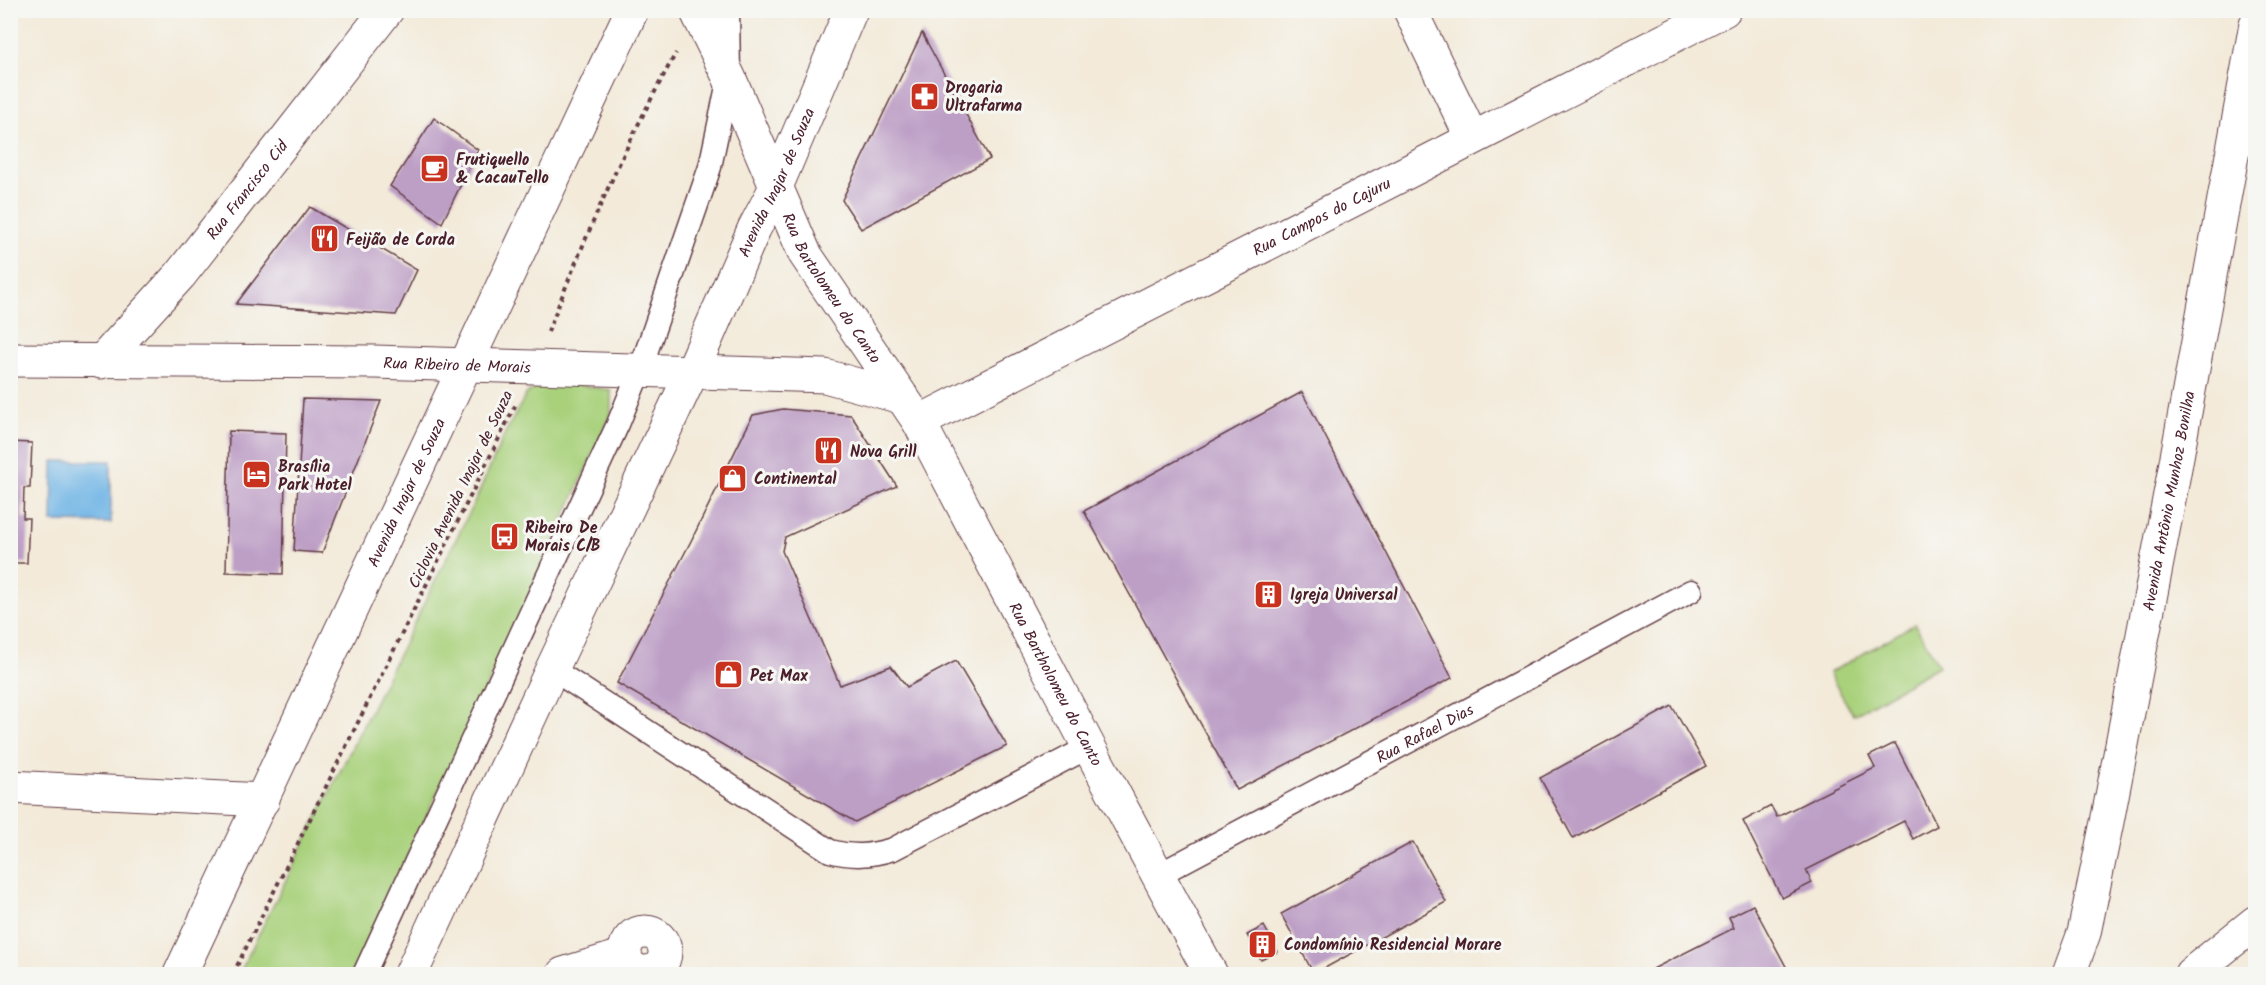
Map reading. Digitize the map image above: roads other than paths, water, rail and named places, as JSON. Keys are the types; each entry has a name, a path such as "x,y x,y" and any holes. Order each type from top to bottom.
{"main road":[{"name":"Rua Francisco Cid","path":"101,362 180,275 387,10"},
{"name":"Avenida Inajar de Souza","path":"180,975 632,10"},
{"name":"Avenida Inajar de Souza","path":"420,969 552,669 692,372 754,229 776,187 851,10"},
{"path":"1410,10 1472,138"},
{"name":"Rua Campos do Cajuru","path":"910,409 1472,138 1724,10"},
{"name":"Rua Bartolomeu do Canto","path":"707,12 729,77 805,254 910,409"},
{"name":"Avenida Antônio Munhoz Bonilha","path":"2069,975 2084,933 2107,822 2172,484 2256,24"},
{"name":"Rua Ribeiro de Morais","path":"10,360 375,362 825,376 910,409"},
{"name":"Rua Bartholomeu do Canto","path":"910,409 1158,875 1205,973"},
{"path":"10,787 263,800"},
{"path":"2191,975 2256,922"},
{"path":"563,975 626,955"}],"lane":[{"path":"364,975 618,424 640,370 710,167 729,77"},
{"name":"Rua Rafael Dias","path":"1158,875 1691,591"},
{"path":"552,669 830,851 846,855 870,856 893,849 1089,747"}],"water":[{"path":"53,461 111,461 111,523 52,522"}],"place":[{"name":"Drogaria Ultrafarma","path":"924,96"},
{"name":"Frutiquello & CacauTello","path":"435,168"},
{"name":"Feijão de Corda","path":"325,239"},
{"name":"Nova Grill","path":"829,451"},
{"name":"Brasília Park Hotel","path":"257,475"},
{"name":"Continental","path":"733,478"},
{"name":"Ribeiro De Morais C/B","path":"504,536"},
{"name":"Igreja Universal","path":"1269,594"},
{"name":"Pet Max","path":"729,675"},
{"name":"Condomínio Residencial Morare","path":"1263,944"}]}
